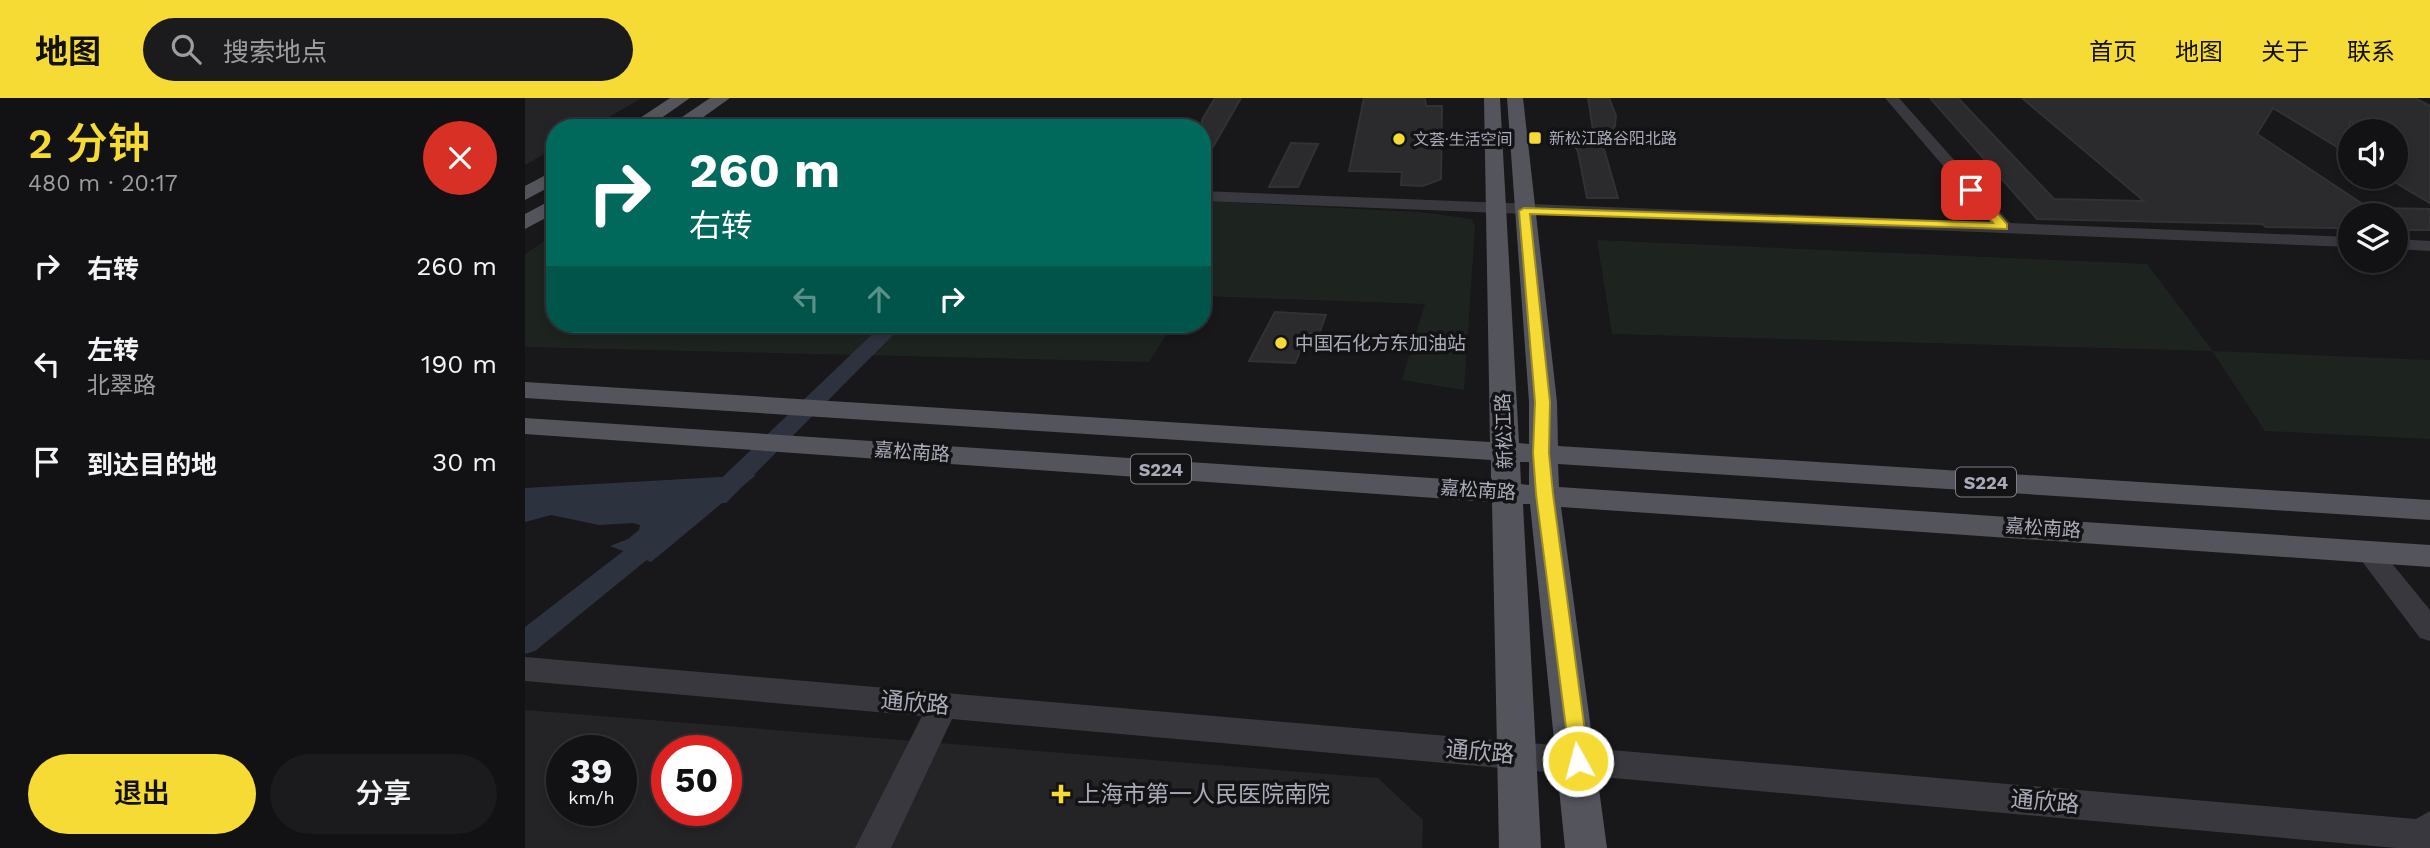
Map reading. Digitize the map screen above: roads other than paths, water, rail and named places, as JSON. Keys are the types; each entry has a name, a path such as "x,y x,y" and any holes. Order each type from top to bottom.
{"main road":[{"path":"649,119 683,98"},
{"path":"689,119 722,98"},
{"name":"新松江路","path":"1492,98 1520,848"},
{"name":"新松江路","path":"1515,98 1543,402 1541,453 1544,494 1578,761 1586,848"},
{"path":"525,194 546,181"},
{"path":"525,223 546,210"},
{"name":"嘉松南路","path":"525,390 2430,510"},
{"name":"嘉松南路","path":"525,426 2430,556"}],"street":[{"path":"1892,98 2003,226"},
{"path":"1211,197 1524,211 2003,226 2338,241"},
{"path":"2408,245 2430,246"},
{"path":"2367,550 2430,629"},
{"name":"通欣路","path":"525,669 2428,836"},
{"path":"873,848 943,705"}],"waterway":[{"path":"717,497 885,333"},
{"path":"525,643 661,535"}],"place":[{"name":"新松江路谷阳北路","path":"1535,138"},
{"name":"文荟·生活空间","path":"1399,139"},
{"name":"中国石化方东加油站","path":"1281,343"},
{"name":"上海市第一人民医院南院","path":"1061,794"}]}
